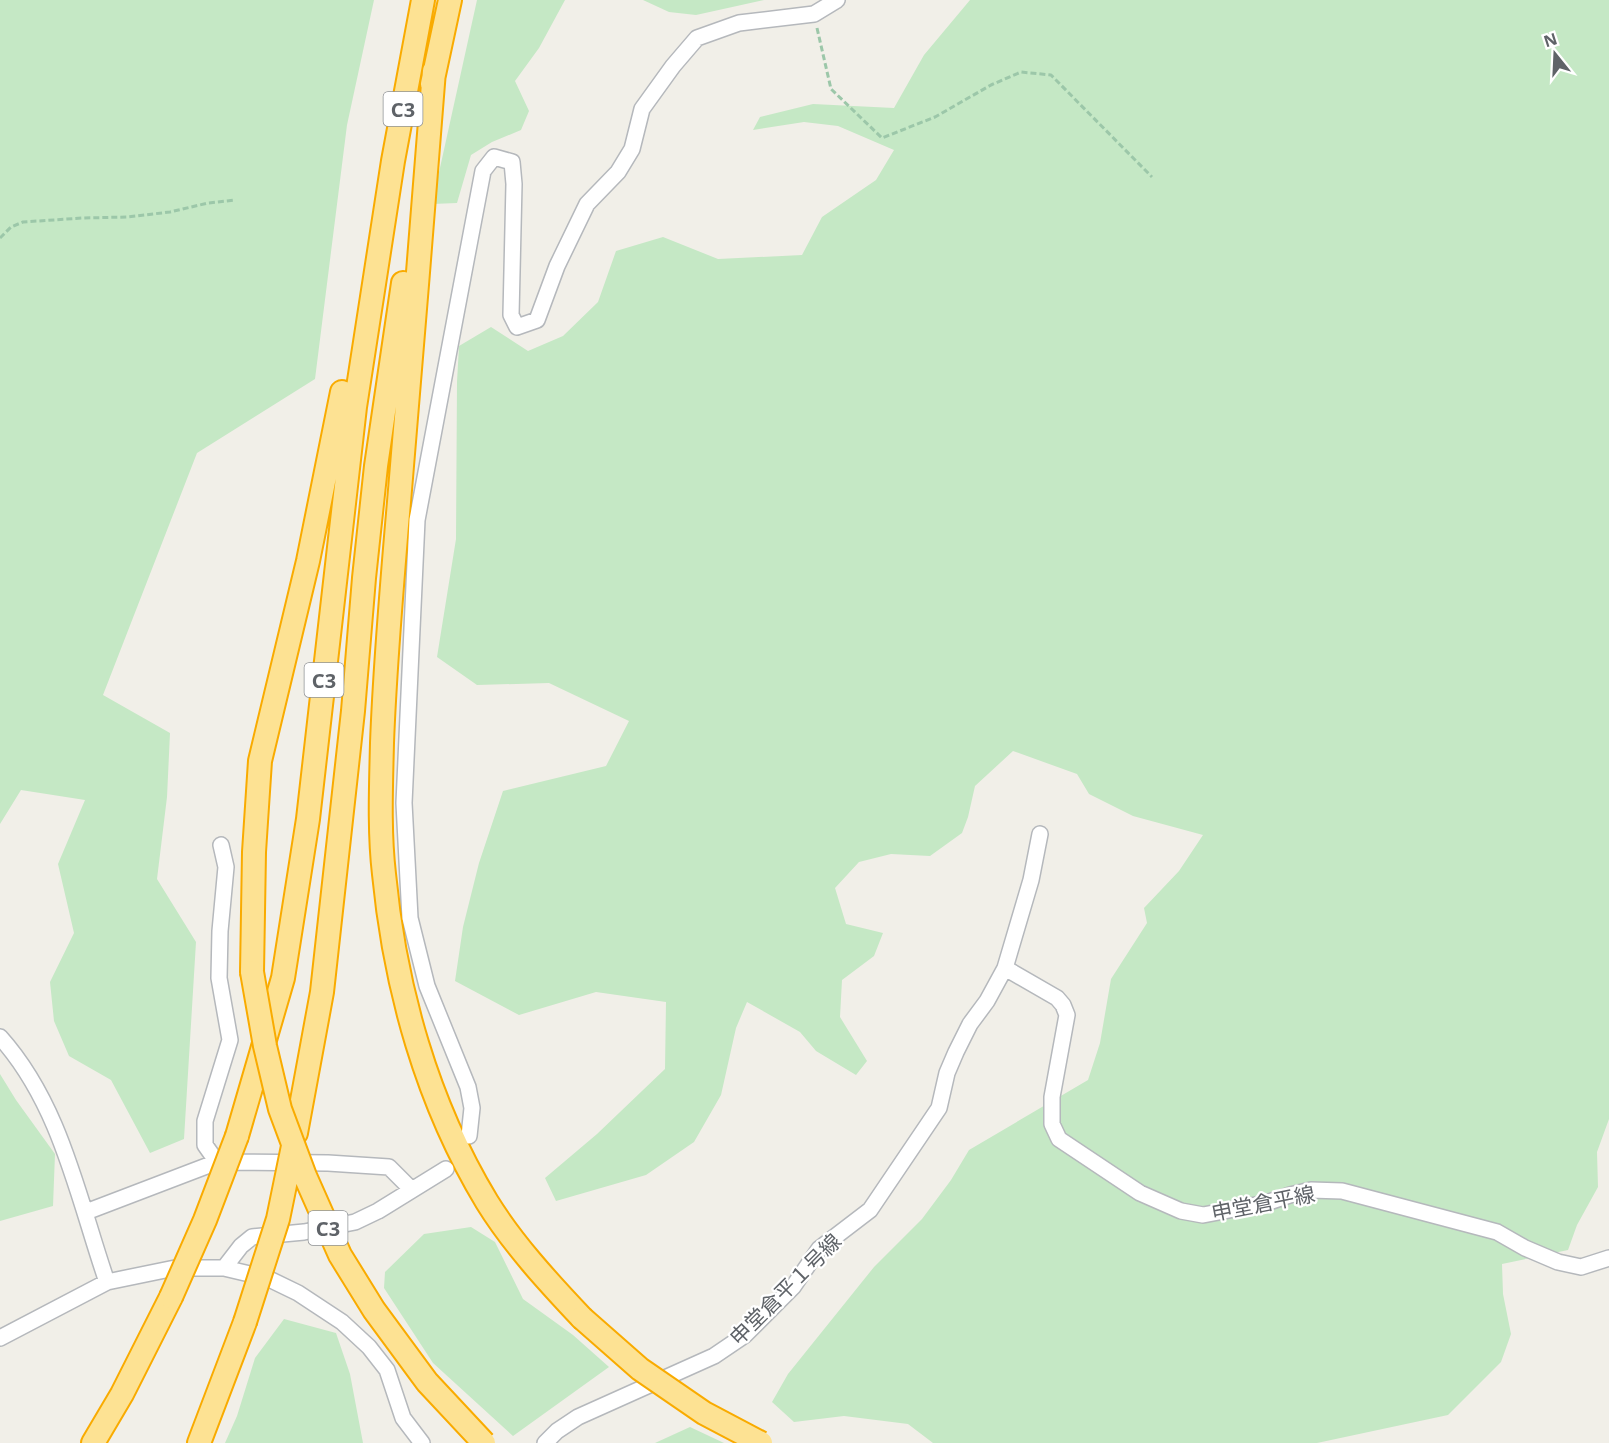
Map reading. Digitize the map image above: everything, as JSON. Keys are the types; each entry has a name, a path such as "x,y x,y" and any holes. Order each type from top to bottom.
{"highway":[{"name":"C3","path":"93,1443 122,1394 171,1297 205,1220 237,1136 282,978 305,842 355,407 384,218 423,0"},
{"name":"C3","path":"434,71 450,0"},
{"path":"199,1443 245,1322 278,1219 322,992 352,723 376,466 434,71"},
{"path":"434,71 384,676 381,790 383,872 391,934 406,1005 426,1072 451,1136 488,1204 536,1268 582,1318 640,1369 704,1413 761,1443"},
{"name":"C3","path":"384,218 359,291 338,418 308,561 260,760 254,852 252,972 265,1046 280,1108 305,1176 340,1255 374,1310 427,1382 484,1443"}],"street":[{"path":"469,1136 472,1108 468,1087 427,986 410,918 404,803 417,520 483,171 494,157 512,162 511,315 517,327 537,320 557,266 587,204 618,172 632,149 642,110 673,66 697,38 739,23 814,14 837,0"},
{"name":"申堂倉平１号線","path":"545,1443 557,1431 578,1418 714,1356 745,1335 793,1287 819,1249 870,1210 939,1108 947,1073 956,1052 970,1024 987,1001 1005,968 1030,880 1040,834"},
{"path":"217,1162 205,1145 205,1121 230,1040 219,978 220,931 226,867 221,845"},
{"name":"申堂倉平線","path":"1005,968 1057,998 1067,1015 1052,1097 1052,1124 1059,1139 1140,1193 1181,1211 1203,1215 1266,1203 1290,1194 1311,1190 1342,1191 1497,1232 1525,1248 1558,1262 1581,1267 1609,1258"},
{"path":"0,1037 12,1050 56,1127 86,1212 107,1282"},
{"path":"86,1212 217,1162 328,1163 389,1167 412,1190"},
{"path":"224,1268 241,1246 252,1237 304,1232 355,1222 446,1168"},
{"path":"0,1338 107,1282 175,1268 224,1268 267,1278 298,1293 342,1322 369,1347 387,1370 403,1418 422,1443"}],"path":[{"path":"814,14 831,89 882,138 935,117 991,85 1021,72 1051,75 1152,177"},
{"path":"0,238 11,227 23,222 127,217 235,200"}],"green space":[{"path":"0,0 374,0 347,125 315,379 197,453 103,695 170,733 167,797 157,879 196,942 184,1139 150,1153 111,1080 69,1056 54,1021 50,982 74,933 58,864 85,800 21,790 0,824"},
{"path":"477,0 565,0 539,48 515,81 529,111 521,130 492,142 471,155 457,203 432,204"},
{"path":"643,0 764,0 696,15 669,12"},
{"path":"970,0 1609,0 1609,1119 1597,1152 1598,1187 1577,1225 1568,1250 1502,1264 1503,1294 1511,1334 1501,1362 1448,1415 1317,1443 933,1443 908,1424 844,1416 794,1422 772,1402 788,1374 874,1267 922,1219 951,1180 969,1150 1088,1080 1100,1043 1111,979 1147,923 1144,908 1179,871 1203,835 1133,816 1089,794 1077,774 1013,751 975,786 962,833 930,856 891,854 859,862 835,888 846,924 883,933 874,956 842,980 840,1017 867,1061 856,1075 816,1051 800,1032 747,1002 736,1028 721,1095 694,1142 646,1175 556,1201 545,1178 597,1134 665,1069 666,1002 596,992 519,1015 455,981 463,927 479,863 503,791 606,766 629,721 549,683 477,685 437,657 456,539 459,346 491,327 528,351 563,336 598,302 616,251 663,237 718,259 802,255 822,217 876,180 894,150 838,126 804,122 753,130 760,117 813,104 894,108 924,55"},
{"path":"0,1074 55,1154 53,1206 0,1221"},
{"path":"471,1227 495,1242 523,1299 573,1335 609,1367 513,1436 433,1363 384,1288 385,1272 424,1234"},
{"path":"284,1319 336,1333 350,1374 363,1443 225,1443 237,1416 255,1358"},
{"path":"690,1427 724,1443 655,1443"}]}
